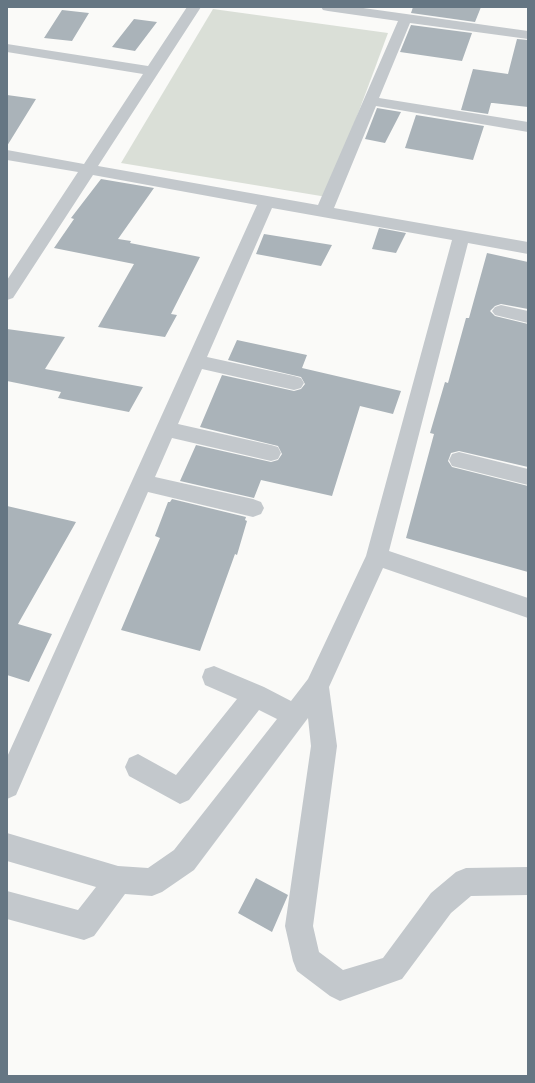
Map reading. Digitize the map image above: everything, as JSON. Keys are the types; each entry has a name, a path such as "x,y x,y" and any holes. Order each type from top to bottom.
{"street":[{"path":"7,294 194,7"},
{"path":"328,7 528,34"},
{"path":"324,211 406,17"},
{"path":"7,48 152,71"},
{"path":"370,101 528,127"},
{"path":"7,155 528,248"},
{"path":"7,786 267,201"},
{"path":"7,846 118,880 152,882 184,860 317,687 377,556 462,235"},
{"path":"7,260 27,264"},
{"path":"501,311 528,317"},
{"path":"196,361 294,383"},
{"path":"166,429 271,453"},
{"path":"460,460 528,477"},
{"path":"142,482 253,508"},
{"path":"377,556 528,608"},
{"path":"214,676 255,694 295,716"},
{"path":"317,687 324,746 299,926 307,961 340,986 392,969 442,903 466,882 528,882"},
{"path":"138,767 180,791 255,694"},
{"path":"7,905 84,926 118,880"}],"shaded area":[{"path":"213,9 388,33 327,197 121,163"}],"building":[{"path":"413,7 481,7 475,22 411,13"},
{"path":"62,10 89,13 72,41 44,38"},
{"path":"134,19 157,22 135,51 112,47"},
{"path":"411,25 472,33 462,61 400,52"},
{"path":"517,39 528,40 528,107 491,103 488,114 461,110 473,69 508,74"},
{"path":"7,95 36,99 7,146"},
{"path":"377,108 401,112 385,143 365,139"},
{"path":"416,115 484,126 473,160 405,148"},
{"path":"101,179 154,188 118,239 131,241 130,243 200,257 171,314 177,315 165,337 98,327 134,264 54,248 74,219 71,218"},
{"path":"379,228 406,233 396,253 372,249"},
{"path":"264,234 332,245 321,266 256,254"},
{"path":"487,253 528,262 528,309 501,304 495,306 490,311 495,316 528,324 528,467 459,451 451,453 448,461 452,467 528,486 528,572 406,538 434,434 430,433 445,382 448,383 466,318 469,318"},
{"path":"7,329 65,337 45,369 143,387 129,412 58,398 61,392 7,381"},
{"path":"237,340 307,355 302,368 401,391 393,414 360,406 332,496 261,480 254,498 180,481 196,445 271,462 278,460 282,454 278,446 200,427 222,375 294,391 301,389 305,384 301,377 228,360"},
{"path":"172,499 246,517 245,520 247,521 237,555 235,554 200,651 121,630 160,538 155,536 168,502"},
{"path":"7,506 76,522 18,624 52,634 29,682 7,675"},
{"path":"256,878 288,895 272,932 238,913"}]}
